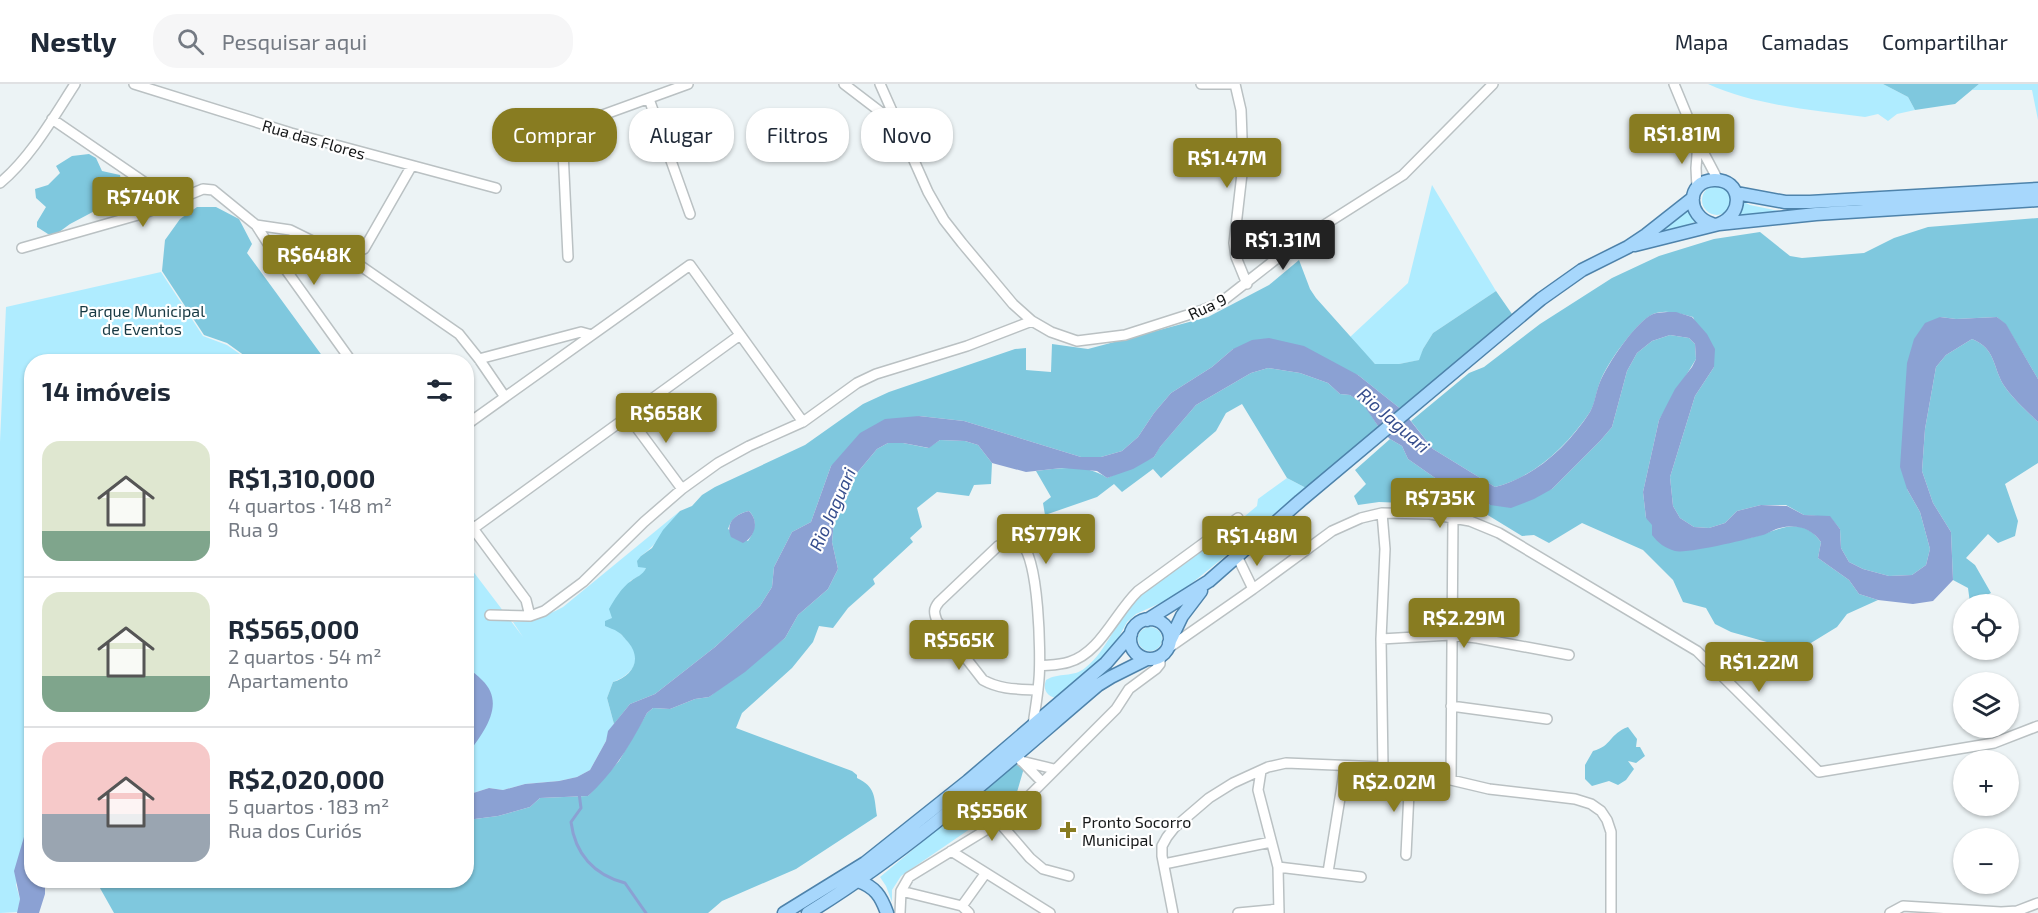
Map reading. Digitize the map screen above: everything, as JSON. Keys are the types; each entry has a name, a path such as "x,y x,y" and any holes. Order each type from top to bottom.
{"main road":[{"path":"784,913 874,856 968,781 1106,663 1137,624 1209,581 1540,299 1582,270 1628,247 1675,214 1703,183 1718,180 1728,184 1736,193 1735,212 1726,222 1628,247"},
{"path":"1736,193 1785,202 1810,202 2038,189"},
{"path":"1695,193 1695,212 1700,218 1716,224 1816,214 2038,200"},
{"path":"808,913 907,846 1018,758 1098,685 1166,649 1182,616 1209,581"},
{"path":"1147,620 1153,620 1168,631 1166,649"},
{"path":"1131,634 1131,647 1135,653 1147,659"},
{"path":"858,881 870,885 877,891 887,913"}],"street":[{"path":"0,183 18,164 75,84"},
{"name":"Rua das Flores","path":"134,84 291,133 496,188"},
{"path":"617,110 688,84"},
{"path":"844,84 876,108"},
{"name":"Rua 9","path":"880,84 890,108"},
{"path":"1201,84 1235,84 1241,110 1243,165 1234,243 1236,257 1246,284"},
{"name":"Rua 9","path":"914,162 944,220 1014,304 1032,321 1051,332 1077,341 1125,335 1220,303 1299,241 1403,175 1481,87 1493,84"},
{"path":"1674,84 1698,142 1718,180"},
{"path":"649,99 690,214"},
{"path":"52,119 163,195 168,203"},
{"path":"1695,193 1698,142"},
{"path":"564,162 568,257"},
{"path":"364,249 411,167"},
{"path":"22,248 145,213 203,189 213,190 256,225 346,354"},
{"path":"256,225 290,230 355,262 459,334 505,397"},
{"path":"474,419 690,265 803,422"},
{"path":"490,615 530,616 544,611 583,582 644,522 682,489 718,463 749,446 803,422 857,383 876,374 967,346 1032,321"},
{"path":"479,359 581,332 592,335"},
{"path":"530,616 526,600 474,528 740,335"},
{"path":"628,416 682,489"},
{"path":"900,913 901,891 909,877 999,822 1018,807 1116,709 1129,689 1156,669 1166,649 1332,531 1355,520 1382,513 1416,512 1453,518 1470,521 1499,533 1697,651 1819,772 1994,743 2038,726"},
{"path":"1382,513 1385,549 1381,639 1383,767"},
{"path":"1040,666 1068,662 1083,656 1093,648 1127,602 1138,591 1238,518"},
{"path":"1451,780 1453,518"},
{"path":"1033,725 1038,690 1040,666 1035,580 1030,557 1021,544 1008,541 998,546 939,602 934,608 934,613 937,621 983,680 1004,688 1038,690"},
{"path":"1237,556 1253,589"},
{"path":"1381,639 1451,635 1569,656"},
{"path":"1451,706 1547,719"},
{"path":"1018,758 1055,768"},
{"path":"1018,758 1041,782"},
{"path":"1173,913 1162,846 1174,828 1209,798 1233,783 1275,764 1286,763 1383,767 1489,789 1575,799 1591,804 1601,811 1611,832 1611,913"},
{"path":"1328,872 1345,767"},
{"path":"1238,913 1279,911 1278,867 1258,790 1261,771"},
{"path":"1406,855 1410,771"},
{"path":"999,822 1030,858 1043,868 1069,876"},
{"path":"1164,864 1271,842"},
{"path":"951,851 1044,912"},
{"path":"1278,867 1361,877"},
{"path":"901,891 966,910 985,874"},
{"path":"1890,913 1903,906 2017,911 2038,903"}],"green space":[{"path":"1708,84 1883,84 1908,97 1915,110 1897,114 1888,121 1878,114 1865,117 1765,102"},
{"path":"1979,84 2038,84 2038,120 2032,90 1972,90"},
{"path":"1432,185 1496,291 1433,333 1423,349 1420,360 1399,364 1375,364 1349,338 1408,283"},
{"path":"1717,185 1728,189 1732,200 1728,211 1717,215 1706,211 1702,200 1706,189"},
{"path":"1739,200 1750,205 1783,212 1736,218"},
{"path":"1690,207 1701,220 1654,236"},
{"name":"Parque Municipal de Eventos","path":"161,272 203,336 227,345 240,354 24,354 24,843 16,885 20,899 18,912 0,913 0,442 6,307"},
{"path":"1287,478 1308,489 1176,596 1136,614 1127,622 1107,659 1058,698 1051,697 1047,693 1046,680 1076,673 1085,668 1100,652 1137,599 1215,541 1257,506 1258,499"},
{"path":"680,511 657,541 641,556 646,568 643,574 630,581 619,632 633,648 636,660 628,674 613,682 607,698 614,724 590,770 577,777 559,781 525,784 503,790 489,788 474,793 474,573 523,637 513,622 539,618 563,607"},
{"path":"1150,627 1159,630 1162,639 1159,648 1150,651 1141,648 1138,639 1141,630"},
{"path":"974,806 986,818 901,876 892,890 892,902 880,877 940,827 955,822"}],"shaded area":[{"path":"1883,84 1979,84 1955,104 1915,110 1908,97"},
{"path":"89,154 96,158 102,171 120,175 123,191 106,205 70,224 55,235 48,234 37,227 37,222 46,207 36,198 35,189 48,185 60,173 56,166 72,156"},
{"path":"197,207 216,207 239,219 252,244 247,253 321,354 242,354 227,343 204,335 162,271 165,240 180,219"},
{"path":"2038,218 2038,379 2006,325 1997,317 1956,319 1940,317 1907,489 1920,512 1930,549 1926,565 1912,575 1889,576 1863,569 1849,562 1841,548 1840,529 1830,517 1804,515 1786,505 1761,505 1737,511 1725,523 1709,528 1694,527 1680,518 1673,506 1670,477 1695,396 1714,367 1693,317 1662,312 1653,314 1638,326 1608,365 1592,409 1581,425 1537,468 1510,482 1495,487 1433,449 1411,421 1469,373 1484,367 1540,324 1612,278 1659,256 1714,239 1760,232 1790,256 1802,258 1864,253 1894,238 1928,227"},
{"path":"1299,260 1310,289 1316,298 1375,364 1399,364 1419,360 1433,333 1496,291 1512,314 1402,410 1358,375 1233,349 1212,367 1171,393 1138,437 1122,451 1101,457 1081,457 964,421 919,416 831,466 811,522 792,532 774,567 772,587 760,606 715,647 655,694 630,704 614,724 607,698 613,682 630,671 635,655 622,635 605,626 605,621 612,618 609,609 624,587 646,568 638,567 637,561 641,556 652,548 663,530 680,511 692,506 702,495 805,445 863,404 889,392 1015,349 1026,348 1026,370 1051,372 1052,344 1088,349 1208,317 1269,285","holes":["749,511 752,514 754,526 748,541 728,529 738,515"]},
{"path":"1670,335 1689,338 1695,344 1696,359 1659,420 1643,492 1646,518 1738,539 1793,526 1803,527 1812,532 1821,542 1818,558 1849,580 1859,594 1878,600 1847,614 1837,627 1806,646 1798,655 1774,644 1731,632 1715,624 1706,608 1683,602 1673,580 1643,550 1582,523 1549,543 1534,535 1522,536 1468,503 1455,511 1428,504 1379,502 1358,505 1354,496 1366,484 1355,470 1390,439 1402,446 1408,459 1448,487 1490,505 1552,489 1612,427 1627,371 1637,353 1652,341"},
{"path":"1972,339 1980,343 1990,354 2005,387 2038,422 2038,463 2005,484 2018,521 2015,536 1998,543 1988,534 1966,558 1975,565 1991,593 1989,594 1969,594 1968,588 1953,580 1951,532 1933,503 1922,471 1925,429 1936,367 1946,355"},
{"path":"1268,368 1300,373 1328,383 1340,394 1350,395 1363,403 1380,429 1308,489 1287,478 1242,404 1226,413 1216,431 1161,478 1153,469 1122,492 1114,484 1097,497 1045,515 1043,503 1051,497 1036,471 1082,469 1107,478 1154,457 1196,405 1251,373"},
{"path":"940,440 965,441 978,445 992,463 991,484 974,485 969,496 937,492 917,508 922,527 910,538 913,542 873,579 875,584 848,608 833,628 819,626 813,642 792,668 742,713 736,728 852,771 857,778 868,785 873,793 877,816 796,869 722,901 708,913 114,913 100,888 474,888 474,819 498,816 530,807 540,798 588,796 619,761 647,713 653,708 670,709 695,699 709,697 785,638 798,615 828,589 838,569 832,542 834,520 852,479 877,449 888,443 903,443 928,448"},
{"path":"1628,727 1637,739 1636,747 1640,747 1645,756 1636,763 1628,761 1634,769 1626,780 1618,785 1609,781 1592,786 1585,779 1585,765 1593,751 1604,746 1617,733"},
{"path":"1018,761 1024,768 1015,799 986,818 974,806 978,795"}],"water":[{"name":"Rio Jaguari","path":"1661,312 1676,312 1692,317 1707,334 1715,349 1714,367 1695,396 1670,477 1673,506 1680,518 1694,527 1709,528 1725,523 1737,511 1761,505 1787,506 1804,515 1830,516 1840,529 1841,548 1849,562 1863,569 1889,576 1912,575 1926,565 1930,549 1920,512 1907,489 1900,467 1907,363 1914,339 1925,323 1940,317 1956,319 1997,317 2006,324 2038,379 2038,422 2005,387 1990,354 1980,343 1972,339 1946,355 1936,367 1925,429 1922,471 1933,503 1951,532 1953,580 1933,601 1913,604 1878,600 1859,594 1849,580 1818,558 1821,542 1813,533 1803,528 1780,528 1745,540 1682,551 1668,548 1654,538 1652,525 1646,518 1643,492 1659,420 1675,389 1696,359 1695,344 1689,338 1670,335 1652,341 1637,353 1627,371 1612,427 1552,489 1511,508 1490,505 1448,487 1408,459 1402,446 1390,439 1380,429 1363,404 1350,395 1340,394 1328,383 1300,373 1268,368 1251,373 1196,405 1154,457 1133,469 1107,478 1097,471 1062,468 1026,472 992,463 978,445 965,441 940,440 929,448 903,443 888,443 877,449 852,479 834,520 832,542 838,569 828,589 798,615 785,638 745,672 709,697 695,699 670,709 653,708 647,713 614,767 588,796 540,798 530,807 498,816 474,819 474,793 489,788 503,790 525,784 559,781 577,777 590,770 606,741 608,731 630,704 655,694 715,647 760,606 772,587 774,567 792,532 811,522 831,466 860,433 885,419 919,416 964,421 1081,457 1101,457 1122,451 1138,437 1171,393 1212,367 1233,349 1252,340 1269,338 1304,346 1358,375 1402,410 1433,449 1495,487 1524,476 1561,448 1590,412 1604,374 1615,355 1646,318"},
{"path":"749,511 754,519 755,528 751,536 743,543 731,537 729,527 732,520 739,514"},
{"path":"474,673 489,689 492,699 490,718 474,745"},
{"path":"24,837 24,888 45,888 39,913 17,913 20,899 14,871"}],"waterway":[{"path":"579,793 581,808 571,822 582,853 595,869 625,883 646,913"}],"place":[{"name":"Pronto Socorro Municipal","path":"1068,830"}]}
